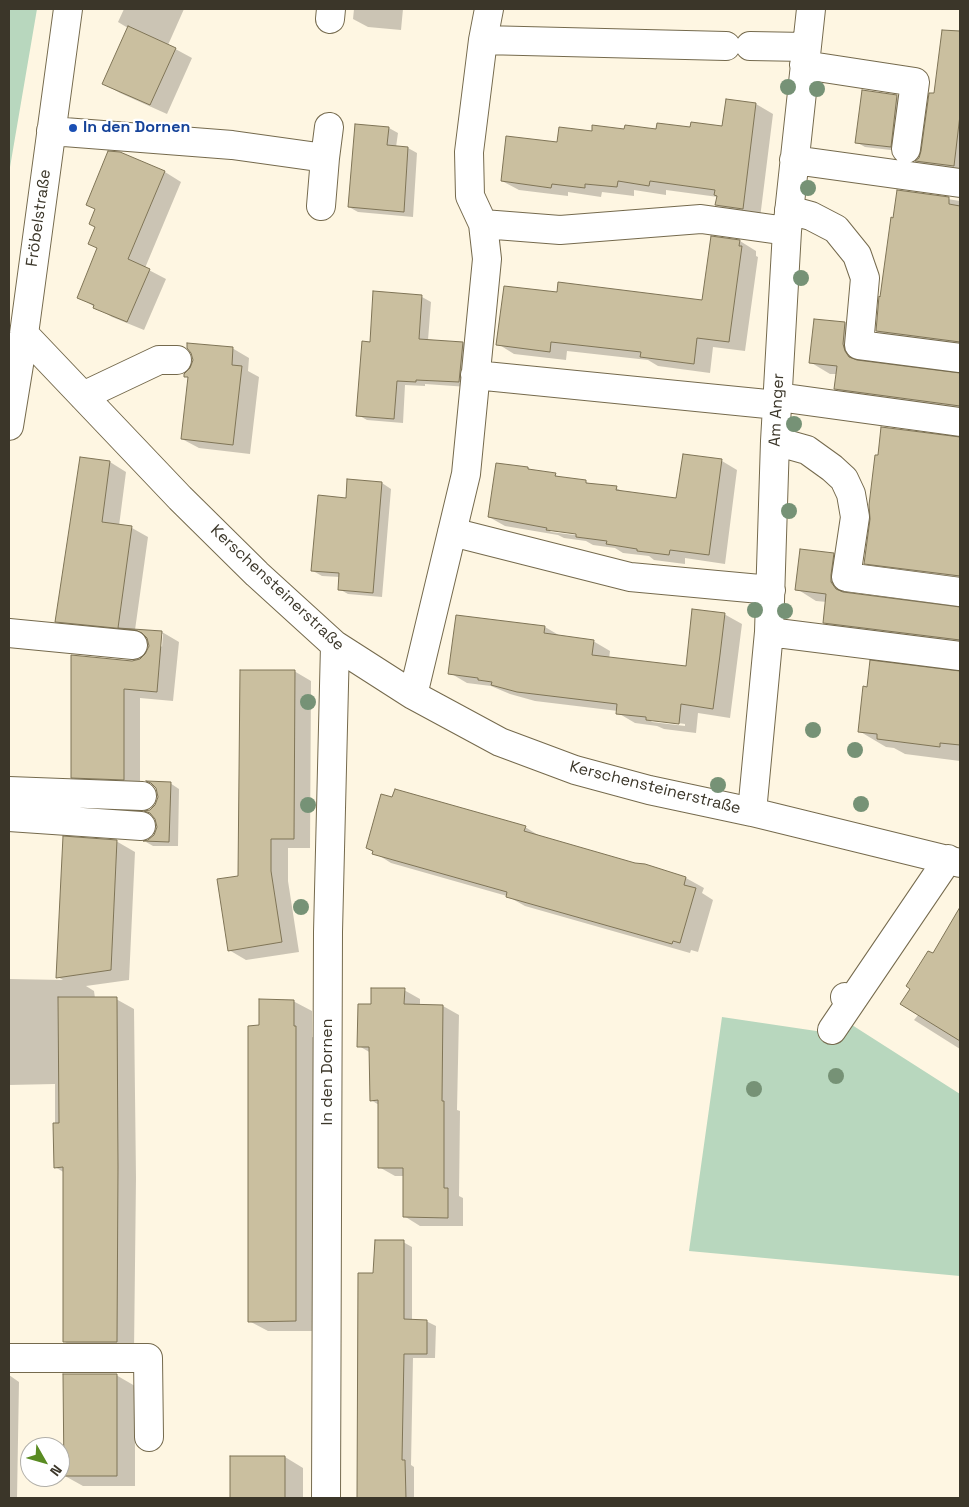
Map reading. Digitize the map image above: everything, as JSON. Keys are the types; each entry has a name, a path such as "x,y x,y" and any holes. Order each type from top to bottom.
{"street":[{"name":"Fröbelstraße","path":"9,426 24,334 68,9"},
{"path":"413,695 466,474 474,375 487,259 483,224 470,196 469,152 489,9"},
{"name":"Am Anger","path":"752,812 769,632 775,441 788,221 811,9"},
{"path":"484,40 738,46 805,56 882,73 915,82 906,149"},
{"path":"321,206 329,126"},
{"path":"51,131 232,145 325,158"},
{"path":"794,160 960,183"},
{"path":"483,224 560,230 701,219 788,221 811,216 836,229 857,255 865,278 858,345 960,358"},
{"name":"Kerschensteinerstraße","path":"24,334 180,498 257,574 335,645 413,695 500,742 575,770 649,790 915,845 954,861"},
{"path":"83,396 159,360 177,360"},
{"path":"474,375 777,401 960,422"},
{"path":"775,441 807,450 832,468 844,480 851,494 855,517 846,577 960,592"},
{"path":"452,532 630,577 770,590"},
{"path":"769,632 960,656"},
{"path":"9,633 133,645"},
{"name":"In den Dornen","path":"326,1498 328,942 335,645"},
{"path":"9,791 142,796"},
{"path":"9,817 141,826"},
{"path":"832,1030 849,998 899,921 954,861"},
{"path":"9,1358 148,1358 149,1437"}],"green space":[{"path":"9,9 37,9 9,173"},
{"path":"722,1017 823,1032 841,1040 852,1025 960,1094 960,1276 689,1251"}],"building":[{"path":"128,26 176,48 150,105 102,84"},
{"path":"942,30 960,31 960,115 954,166 915,161 919,158 921,151 929,93 934,93"},
{"path":"862,90 897,95 891,147 855,143"},
{"path":"726,99 756,103 743,209 715,205 717,196 714,195 715,190 650,181 649,186 618,181 617,187 585,184 585,188 552,184 551,188 501,181 506,136 557,142 559,127 592,131 592,125 624,129 625,125 656,129 657,123 690,127 691,122 722,126"},
{"path":"355,124 389,127 387,145 408,147 404,212 348,207"},
{"path":"108,151 120,152 165,171 128,259 150,269 127,322 93,308 94,305 77,298 97,248 88,244 95,227 89,224 95,209 86,205"},
{"path":"897,190 949,197 949,204 960,206 960,342 876,331 879,296"},
{"path":"711,236 740,240 739,246 742,246 729,342 697,338 694,364 640,357 641,352 551,342 550,352 496,345 504,286 557,292 558,282 702,300"},
{"path":"373,291 422,295 419,339 463,342 459,382 397,381 394,419 356,416 362,341 370,342"},
{"path":"814,319 845,322 843,344 845,351 849,357 857,360 960,373 960,406 834,389 837,366 809,363"},
{"path":"187,343 233,347 232,365 242,366 233,445 181,439 188,377 184,377 184,374 190,368 193,360 187,348"},
{"path":"881,427 960,437 960,576 864,564 875,455 878,455"},
{"path":"683,454 722,459 709,555 670,550 669,555 637,551 637,549 606,544 607,541 576,537 576,534 546,530 547,528 488,517 496,463 556,473 555,476 586,480 586,483 617,486 616,490 676,498"},
{"path":"80,457 110,461 102,522 132,526 118,628 162,631 157,692 124,689 124,780 71,778 71,655 132,661 140,659 149,646 147,638 135,630 55,622"},
{"path":"347,479 382,482 373,593 338,590 339,573 311,571 318,495 346,498"},
{"path":"800,549 834,553 831,582 836,589 843,592 960,607 960,640 823,623 826,594 795,590"},
{"path":"692,609 725,613 713,709 681,704 679,724 646,720 646,717 616,714 617,704 517,692 491,685 492,682 478,680 478,678 448,674 456,615 545,626 544,633 594,640 592,655 686,666"},
{"path":"870,660 960,671 960,745 940,743 940,747 877,739 877,734 858,732 863,686 867,687"},
{"path":"240,670 295,670 294,839 271,839 271,871 282,942 228,951 217,879 238,876"},
{"path":"146,781 171,782 169,842 143,841 148,840 154,835 157,827 155,819 150,813 144,811 150,810 155,805 158,797 156,788"},
{"path":"395,789 526,826 524,831 686,877 684,885 696,888 680,943 673,941 672,944 506,897 507,892 372,854 373,851 366,848 381,794 392,797"},
{"path":"63,836 117,840 111,970 56,978"},
{"path":"960,907 960,1041 900,1004 910,989 906,986 928,951 933,953"},
{"path":"371,988 405,988 404,1004 443,1005 442,1101 444,1101 444,1188 448,1188 448,1218 403,1217 403,1168 378,1168 378,1100 370,1101 369,1047 357,1047 358,1004 371,1004"},
{"path":"58,997 117,997 117,1342 63,1342 63,1167 54,1168 53,1123 59,1123"},
{"path":"259,999 294,1000 294,1026 296,1026 296,1321 248,1322 248,1026 259,1025"},
{"path":"375,1240 404,1240 404,1319 427,1320 427,1354 404,1354 402,1460 405,1460 406,1498 357,1498 358,1273 373,1273"},
{"path":"63,1374 117,1374 117,1476 70,1476 70,1437 64,1437"},
{"path":"230,1456 285,1456 285,1498 230,1498"}],"place":[{"name":"In den Dornen","path":"73,128"}]}
